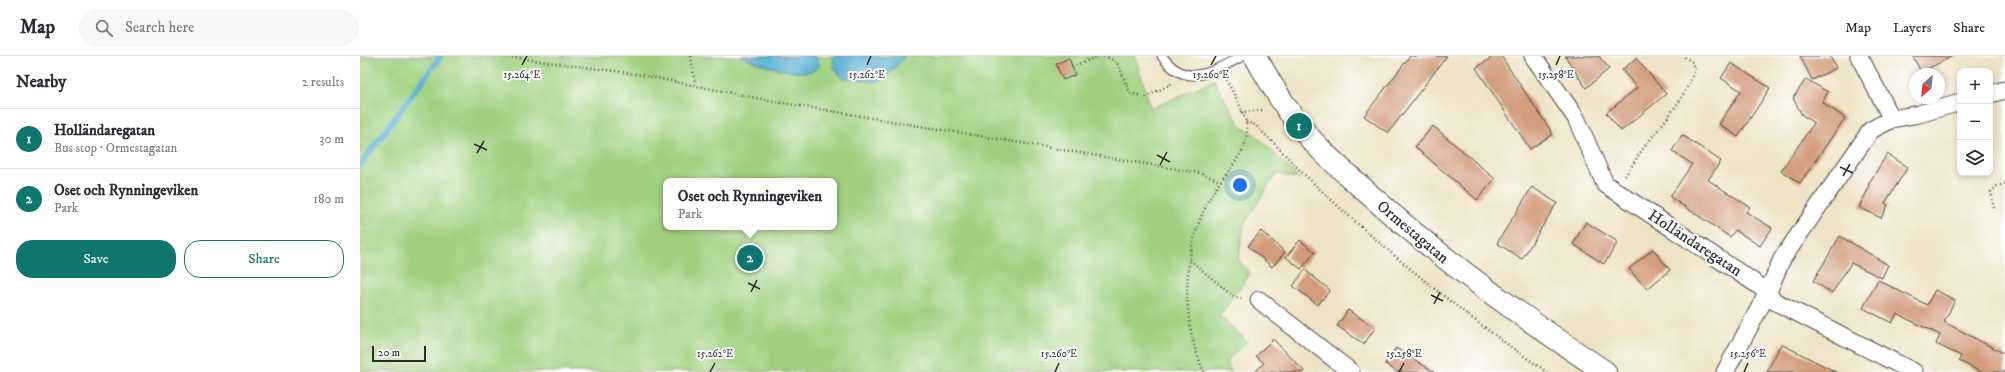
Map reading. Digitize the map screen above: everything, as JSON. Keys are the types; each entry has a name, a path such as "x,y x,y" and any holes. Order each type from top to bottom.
{"street":[{"name":"Ormestagatan","path":"1255,56 1280,99 1299,126 1344,172 1414,235 1485,290 1605,372"},
{"name":"Holländaregatan","path":"1533,56 1576,118 1605,184 1761,287 1774,302 1914,372"},
{"path":"1859,56 1892,119"},
{"path":"1993,93 2005,90"},
{"path":"1725,372 1767,294 1782,259 1871,130 1892,119 1920,114 1957,103"},
{"path":"1258,300 1351,372"}],"lane":[{"path":"1162,56 1166,63 1176,70 1189,74 1205,75 1221,69 1243,56"}],"path":[{"path":"504,56 636,74 777,102 1200,172 1220,181"},
{"path":"691,56 695,85"},
{"path":"1072,67 1098,56"},
{"path":"1104,56 1117,62 1130,93 1146,96 1189,74"},
{"path":"1616,192 1646,145 1662,127 1692,81 1696,70 1692,62 1683,56"},
{"path":"1204,372 1193,342 1190,322 1187,283 1190,260 1196,229 1204,209 1220,181 1242,150 1247,139 1246,122 1221,69"},
{"path":"1242,112 1266,110"},
{"path":"1246,122 1255,125 1309,179 1429,284 1547,372"},
{"path":"1994,208 1991,192 1997,186 2005,184"},
{"path":"1190,260 1234,297 1248,301 1258,300"}],"green space":[{"path":"360,56 1135,56 1151,109 1214,80 1240,126 1257,136 1300,179 1276,174 1244,224 1238,260 1250,274 1219,316 1247,341 1226,362 1232,372 360,372"}],"water":[{"path":"740,56 815,56 820,65 814,70 794,72 769,67"},
{"path":"833,56 905,56 888,75 878,82 842,78 834,67"}],"building":[{"path":"1410,56 1447,56 1388,133 1364,116"},
{"path":"1494,56 1501,56 1553,134 1530,149 1476,68"},
{"path":"1565,56 1599,56 1609,69 1586,88"},
{"path":"1800,56 1830,56 1836,68 1812,80"},
{"path":"1913,56 1953,56 1929,68 1919,68"},
{"path":"1069,58 1075,75 1063,80 1056,64"},
{"path":"1636,58 1666,94 1621,131 1606,113 1637,88 1622,70"},
{"path":"1731,63 1770,88 1738,137 1719,124 1741,91 1721,78"},
{"path":"1806,79 1828,92 1822,102 1845,118 1800,183 1781,171 1814,123 1802,115 1793,98"},
{"path":"1433,126 1495,179 1477,200 1415,147"},
{"path":"1682,135 1721,161 1708,180 1750,207 1746,212 1772,228 1760,246 1735,230 1730,237 1670,197 1692,164 1672,151"},
{"path":"1887,154 1908,167 1885,203 1888,205 1881,218 1859,207 1870,186 1868,185"},
{"path":"1532,187 1557,203 1522,259 1497,243"},
{"path":"1586,222 1618,242 1604,264 1573,244"},
{"path":"1261,231 1285,252 1272,267 1248,246"},
{"path":"1840,236 1888,265 1882,278 1851,263 1832,293 1813,281"},
{"path":"1300,240 1315,252 1301,269 1286,257"},
{"path":"1653,249 1670,270 1647,289 1629,269"},
{"path":"1305,270 1330,290 1318,305 1293,286"},
{"path":"1878,280 1927,305 1935,290 1955,300 1944,322 2005,354 2005,372 1981,372 1959,361 1961,356 1936,344 1940,335 1897,314 1892,323 1863,308"},
{"path":"1348,310 1375,328 1364,344 1337,326"},
{"path":"1273,339 1305,372 1255,372 1264,363 1256,356"},
{"path":"1781,344 1836,372 1767,372"},
{"path":"1396,348 1434,372 1397,372 1385,364"}],"waterway":[{"path":"360,165 441,56"}],"place":[{"name":"Holländaregatan","path":"1299,126"},
{"name":"Oset och Rynningeviken","path":"750,258"}]}
